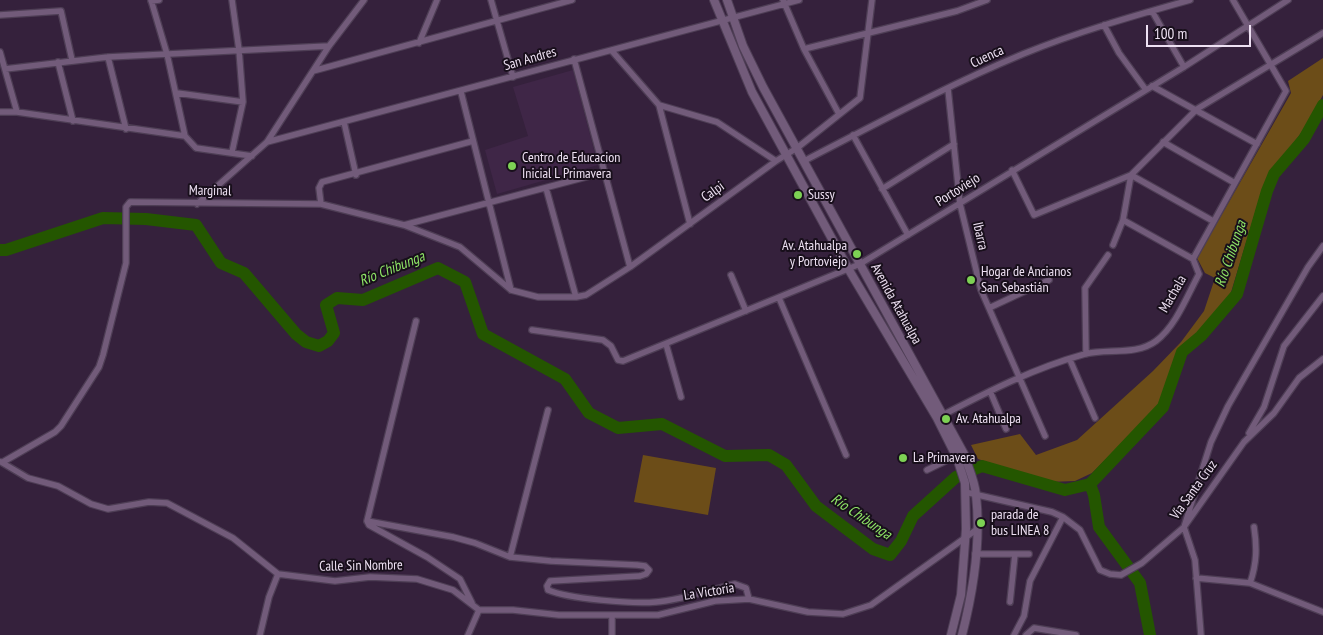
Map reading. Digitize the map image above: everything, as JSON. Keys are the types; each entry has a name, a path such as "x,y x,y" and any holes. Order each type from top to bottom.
{"main road":[{"name":"Avenida Atahualpa","path":"714,0 752,92 849,270 940,417"},
{"name":"Avenida Atahualpa","path":"727,0 742,46 860,264 974,483 976,530 971,597 962,635"},
{"path":"951,635 961,595 965,538 966,492 959,456"}],"street":[{"path":"159,0 151,0 177,93 185,136 196,148 252,156"},
{"path":"232,0 239,50 243,102 232,152"},
{"path":"197,204 267,142 329,46 364,0"},
{"path":"418,43 437,0"},
{"path":"491,0 513,78"},
{"path":"314,71 572,0"},
{"name":"San Andres","path":"267,142 722,22 784,2 799,0"},
{"path":"868,35 872,0"},
{"path":"804,49 868,35 986,0"},
{"name":"Cuenca","path":"804,161 1023,54 1104,25 1190,0"},
{"name":"Machala","path":"940,417 1019,377 1086,354 1116,352 1148,345 1169,328 1199,274 1192,259 1286,91 1270,67 1232,0"},
{"name":"Portoviejo","path":"532,330 608,342 620,362 849,270 1184,67 1288,0"},
{"path":"784,2 804,49 839,114"},
{"path":"0,15 61,11 72,60"},
{"path":"1152,11 1184,67"},
{"path":"1104,25 1119,53 1146,90"},
{"path":"1012,170 1034,215 1130,175 1197,110 1323,33"},
{"name":"Calpi","path":"576,297 586,295 630,267 776,161 797,148 860,98 868,35"},
{"path":"5,69 108,56 329,46"},
{"path":"612,51 659,105 690,224"},
{"path":"0,52 17,112"},
{"path":"108,56 126,129"},
{"path":"574,60 630,267"},
{"path":"58,62 73,121"},
{"path":"1152,86 1257,144"},
{"name":"Ibarra","path":"948,89 960,204 981,290 1045,436"},
{"path":"461,92 511,290"},
{"path":"177,93 243,102"},
{"path":"659,105 717,122 776,161"},
{"path":"0,112 17,112 185,136"},
{"path":"344,122 356,174"},
{"path":"853,136 908,235"},
{"path":"321,204 319,188 322,182 473,141"},
{"path":"1163,142 1234,182"},
{"path":"882,189 954,144"},
{"path":"404,225 605,172"},
{"path":"1113,245 1123,220 1130,175"},
{"path":"1130,175 1213,222"},
{"path":"546,188 576,297"},
{"name":"Marginal","path":"1,462 55,432 61,426 99,367 118,301 126,263 126,206 130,202 321,204 404,225 460,247 511,290 538,297 576,297"},
{"path":"1123,220 1192,259"},
{"path":"1200,635 1200,602 1195,560 1184,527 1211,442 1228,406 1257,360 1308,267 1323,246"},
{"path":"1086,354 1085,288 1108,255"},
{"path":"731,275 746,311"},
{"path":"989,308 1049,280"},
{"path":"1244,442 1264,407 1284,346 1323,296"},
{"path":"779,298 846,455"},
{"path":"416,321 367,521 369,525 427,557 460,579 473,605"},
{"path":"666,344 681,397"},
{"name":"Vía Santa Cruz","path":"966,492 1052,512 1063,517 1080,530 1100,570 1110,574 1121,575 1142,563 1184,527 1244,442 1274,413 1299,378 1323,359"},
{"path":"1070,360 1094,418"},
{"path":"990,391 1006,429"},
{"path":"510,557 548,410"},
{"path":"927,470 959,456"},
{"path":"1,462 28,478 58,486 91,504 108,509 149,502 167,503 233,538 278,574 269,597 260,635"},
{"path":"1014,635 1026,608 1030,581 1063,517"},
{"path":"367,521 475,542 510,557 551,562 637,565 645,566 649,570 646,574 640,576 550,580 547,586 548,590 553,592 586,597 656,602 735,584 746,588 749,599"},
{"path":"1250,583 1257,548 1254,527"},
{"name":"La Victoria","path":"480,610 513,610 559,615 658,615 715,601 749,599 808,612 843,614 871,605 976,530"},
{"path":"974,554 1029,554"},
{"path":"1010,602 1015,554"},
{"name":"Calle Sin Nombre","path":"278,574 335,581 370,577 410,578 453,590 480,610"},
{"path":"1196,578 1250,583 1323,612"},
{"path":"468,635 480,610"},
{"path":"612,615 612,635"},
{"path":"1026,635 1034,628 1076,635"}],"shaded area":[{"path":"1323,58 1323,95 1304,129 1277,165 1261,193 1229,299 1173,365 1157,408 1092,473 1075,481 1048,482 978,459 971,445 1020,434 1036,455 1077,440 1153,371 1181,342 1204,311 1215,278 1205,273 1197,258 1291,93 1288,81"},
{"path":"573,70 598,165 497,194 485,150 528,136 513,87"},
{"path":"643,455 716,468 708,515 634,502"}],"waterway":[{"name":"Río Chibunga","path":"0,250 6,250 103,218 146,219 196,225 221,263 244,273 296,334 306,342 319,346 328,341 334,333 326,305 337,298 363,300 438,268 465,282 483,334 565,379 589,413 618,428 662,424 725,456 769,455 786,465 816,506 873,549 890,555 901,541 913,516 956,477 982,466 1065,490 1090,484 1163,407 1182,352 1201,336 1237,294 1267,191 1274,174 1304,139 1323,105"},
{"path":"1090,484 1094,495 1099,527 1140,583 1150,635"}],"place":[{"name":"Centro de Educacion Inicial L Primavera","path":"512,166"},
{"name":"Sussy","path":"798,195"},
{"name":"Av. Atahualpa y Portoviejo","path":"857,254"},
{"name":"Hogar de Ancianos San Sebastián","path":"971,280"},
{"name":"Av. Atahualpa","path":"946,419"},
{"name":"La Primavera","path":"903,458"},
{"name":"parada de bus LINEA 8","path":"981,523"}]}
